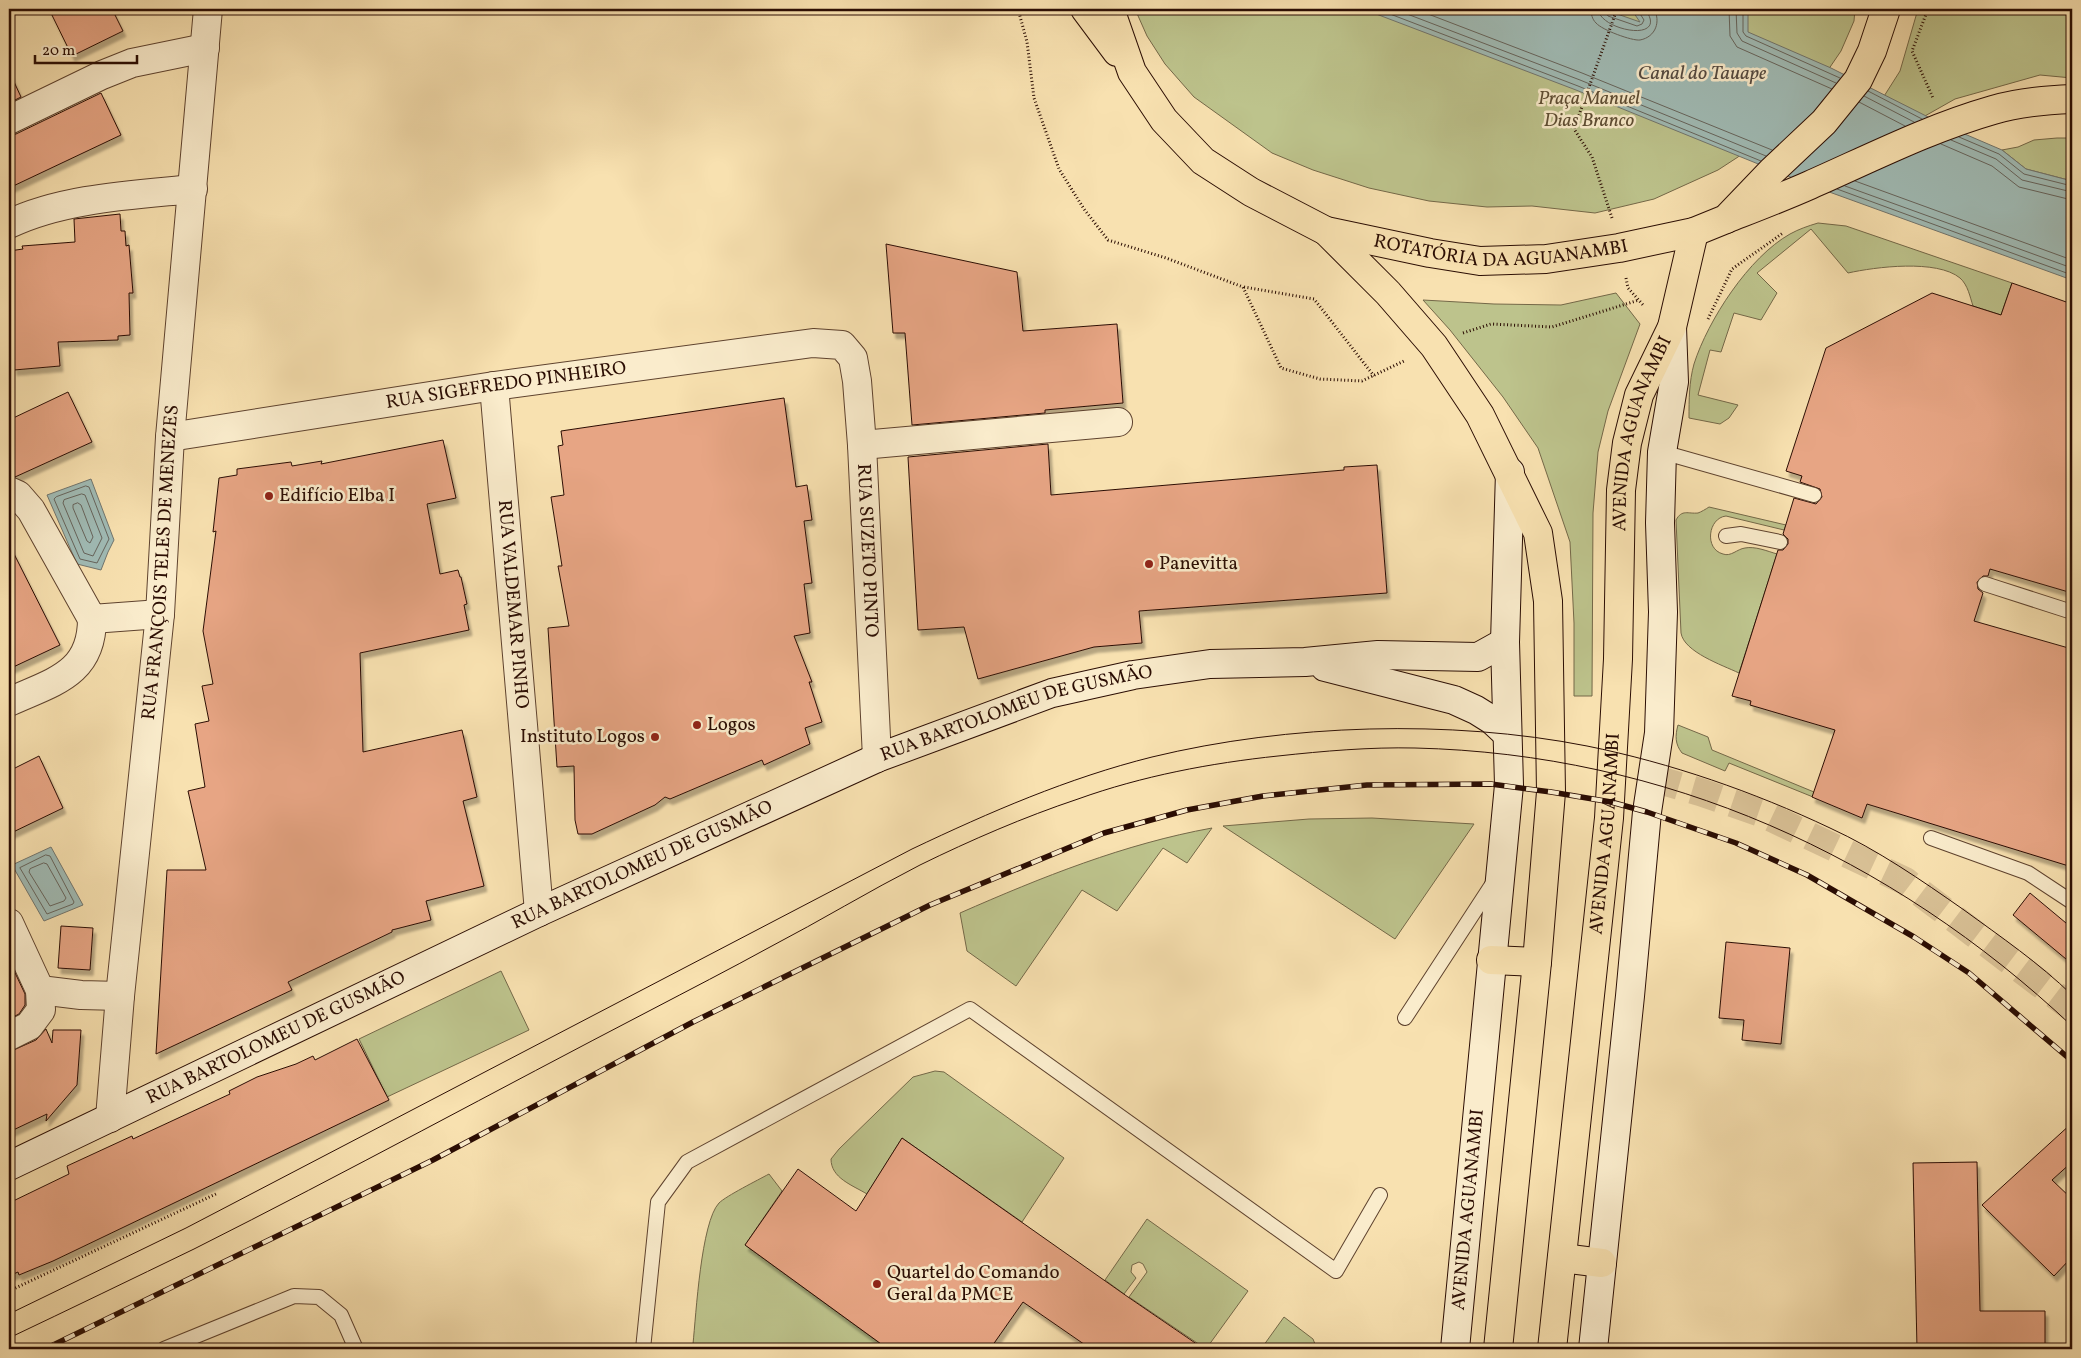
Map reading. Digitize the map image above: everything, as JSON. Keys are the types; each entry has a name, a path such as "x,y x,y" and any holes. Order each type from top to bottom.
{"main road":[{"path":"1085,9 1132,72"},
{"name":"ROTATÓRIA DA AGUANAMBI","path":"1110,9 1132,72 1164,120 1203,162 1251,192 1326,231 1430,253 1480,261 1546,258 1619,248 1694,232 1726,219 1772,170 1824,122 1858,80 1872,51 1886,9"},
{"path":"1726,219 1946,126 1994,109 2038,101 2072,99"},
{"name":"AVENIDA AGUANAMBI","path":"1326,231 1388,293 1434,346 1480,415 1510,472 1538,533 1548,601 1551,792 1537,962 1498,1349"},
{"name":"AVENIDA AGUANAMBI","path":"1552,1349 1610,818 1618,659 1621,490 1626,452 1639,395 1673,322 1694,232"},
{"path":"1491,960 1537,962"},
{"path":"1562,1258 1602,1263"}],"street":[{"name":"RUA FRANÇOIS TELES DE MENEZES","path":"110,1118 120,996 160,614 170,437 208,9"},
{"path":"9,120 102,75 132,63 205,48"},
{"path":"9,224 51,209 110,198 193,189"},
{"name":"AVENIDA AGUANAMBI","path":"1593,1349 1630,996 1646,812 1658,733 1662,612 1660,523 1662,452 1674,382 1673,322"},
{"name":"RUA SIGEFREDO PINHEIRO","path":"170,437 494,386 813,343 842,345"},
{"name":"RUA SUZETO PINTO","path":"842,345 853,358 862,445 877,758"},
{"name":"RUA VALDEMAR PINHO","path":"494,386 539,912"},
{"path":"862,445 1118,422"},
{"name":"AVENIDA AGUANAMBI","path":"1455,1349 1508,786 1505,642 1510,472"},
{"path":"9,491 18,495 31,510 92,618 92,636 84,657 69,674 9,702"},
{"path":"92,618 160,614"},
{"name":"RUA BARTOLOMEU DE GUSMÃO","path":"9,1166 539,912 877,758 1052,693 1133,675 1210,664 1306,662 1378,655 1478,657 1505,642"},
{"name":"RUA BARTOLOMEU DE GUSMÃO","path":"1306,662 1454,700 1484,715 1506,733"},
{"path":"9,923 40,990 42,1010 29,1026 9,1036"},
{"path":"40,990 81,995 120,996"}],"lane":[{"path":"1662,452 1814,495"},
{"path":"1726,536 1741,534 1780,542"},
{"path":"1985,584 2072,612"},
{"path":"1931,838 2028,874 2072,902"},
{"path":"1405,1018 1500,871"},
{"path":"643,1349 658,1202 687,1162 970,1009 1336,1271 1380,1195"},
{"path":"164,1349 294,1296 319,1297 341,1315 356,1349"}],"path":[{"path":"1018,9 1027,42 1034,98 1059,169 1084,209 1108,240 1166,258 1243,287 1314,299 1374,376"},
{"path":"1928,9 1912,51 1934,100"},
{"path":"1616,11 1574,128 1592,158 1610,209 1628,288 1648,310 1673,322 1705,327 1732,269 1787,230"},
{"path":"1243,287 1281,368 1320,380 1362,381 1409,358"},
{"path":"1457,335 1491,324 1552,327 1638,300"},
{"path":"9,1291 218,1193"}],"green space":[{"name":"Praça Manuel Dias Branco","path":"1135,9 1855,9 1854,21 1841,51 1809,98 1738,157 1718,170 1654,199 1595,213 1532,206 1487,207 1429,201 1369,188 1313,170 1272,153 1194,97 1165,64 1147,36"},
{"path":"1918,9 2072,9 2072,78 2040,75 1955,99 1886,138 1867,123 1900,71"},
{"path":"2072,138 2072,181 2026,169 2002,150 2018,147 2034,140"},
{"path":"1818,223 1846,226 2012,283 2001,315 1973,306 1963,281 1950,272 1937,268 1905,266 1848,273 1811,229 1757,273 1777,293 1761,320 1734,313 1721,352 1710,350 1698,395 1738,405 1729,418 1720,424 1689,418 1690,384 1694,364 1709,328 1732,291 1745,274 1775,244 1793,232"},
{"path":"1616,293 1640,324 1608,411 1598,452 1593,513 1592,696 1574,696 1574,623 1570,542 1538,448 1503,397 1450,330 1423,300 1561,305"},
{"path":"1709,507 1786,525 1784,530 1726,516 1715,522 1712,528 1711,540 1713,546 1723,554 1726,555 1742,549 1753,548 1777,554 1739,673 1696,652 1684,640 1681,633 1676,520 1683,513 1698,513"},
{"path":"1678,725 1708,737 1712,750 1814,792 1813,797 1729,763 1725,771 1682,753 1676,740"},
{"path":"1372,818 1474,824 1395,939 1223,826 1309,819"},
{"path":"1212,828 1187,863 1163,848 1117,911 1082,890 1016,986 967,951 960,913 1115,852"},
{"path":"501,971 529,1030 387,1097 359,1039"},
{"path":"935,1071 944,1072 1064,1158 1022,1222 902,1138 867,1194 838,1176 832,1166 831,1159 839,1149 913,1077"},
{"path":"769,1174 782,1191 745,1245 888,1349 696,1349 693,1344 700,1270 713,1213 723,1200"},
{"path":"1147,1219 1248,1291 1206,1349 1129,1297 1147,1272 1143,1264 1139,1262 1132,1265 1131,1272 1136,1278 1124,1294 1105,1280"},
{"path":"1284,1317 1313,1339 1315,1344 1309,1349 1261,1349"}],"water":[{"name":"Canal do Tauape","path":"1363,9 1603,9 1640,22 1631,9 1706,9 1711,11 1712,9 1748,9 1748,32 1831,68 1946,126 2002,150 2026,169 2072,181 2072,280 1810,185 1576,90"},
{"path":"91,479 114,540 101,570 77,564 47,495"},
{"path":"51,847 83,905 44,921 12,865"}],"building":[{"path":"49,9 112,9 123,31 72,56"},
{"path":"9,71 21,97 9,103"},
{"path":"101,93 121,135 9,188 9,135 16,134"},
{"path":"120,214 121,231 125,231 126,246 129,245 133,293 129,293 130,335 118,336 118,340 58,342 60,366 14,370 9,309 9,251 23,249 22,246 75,242 74,219"},
{"path":"886,244 1017,272 1023,331 1117,324 1123,403 1045,410 1045,413 912,425 905,333 893,333"},
{"path":"2012,283 2072,304 2072,593 1990,569 1988,576 1983,576 1977,582 1978,589 1983,593 1974,621 2072,649 2072,867 1867,804 1862,818 1812,797 1835,730 1750,705 1751,701 1732,696 1778,550 1783,550 1788,544 1788,539 1783,534 1794,498 1816,504 1822,497 1820,489 1800,482 1802,476 1786,471 1826,348 1932,293 2001,315"},
{"path":"68,392 92,442 15,477 9,463 9,420"},
{"path":"784,398 796,487 807,485 812,520 804,521 812,583 804,584 810,633 794,636 812,682 809,682 822,722 805,728 810,744 764,765 762,760 670,799 665,797 655,805 592,834 578,834 575,820 574,766 557,767 548,628 569,626 558,566 562,566 551,497 564,495 558,446 563,445 561,431"},
{"path":"443,440 456,498 427,504 440,574 458,570 467,604 464,605 469,630 360,653 363,752 462,730 477,797 463,801 484,886 426,901 431,920 392,930 392,932 288,982 292,990 156,1054 167,870 206,870 188,791 205,787 195,724 209,721 202,686 213,684 203,631 216,531 213,532 219,478 237,475 237,469 291,462 292,466 322,461 321,464"},
{"name":"Panevitta","path":"1048,444 1051,495 1344,470 1344,467 1377,465 1387,593 1139,611 1142,643 1094,647 978,679 964,627 918,630 908,457"},
{"path":"9,544 60,645 9,669"},
{"path":"39,756 63,808 9,834 9,771"},
{"path":"2030,893 2072,928 2072,964 2013,915"},
{"path":"61,926 93,928 90,970 58,968"},
{"path":"1726,942 1790,948 1781,1044 1742,1040 1744,1020 1719,1018"},
{"path":"9,960 25,994 25,1005 19,1014 9,1019"},
{"path":"46,1029 52,1043 53,1030 81,1030 77,1085 46,1121 47,1114 9,1132 9,1052 36,1040"},
{"path":"357,1039 389,1100 53,1261 19,1275 18,1272 9,1276 9,1203 69,1174 67,1166 132,1136 133,1139 230,1094 229,1091 257,1077 296,1064 313,1056 315,1060"},
{"path":"2072,1123 2072,1162 2052,1180 2072,1199 2072,1257 2054,1276 1982,1205"},
{"path":"902,1138 1204,1349 1091,1349 1023,1302 990,1349 888,1349 745,1245 798,1169 856,1211"},
{"path":"1977,1162 1980,1311 2045,1311 2045,1349 1917,1349 1913,1163"}],"tunnel":[{"path":"1652,778 1761,813 1905,881 2072,1008"}],"tram line":[{"path":"9,1314 186,1228 941,835 1000,809 1090,775 1152,757 1204,746 1313,732 1425,729 1535,737 1587,746 1650,761 1712,780 1772,802 1865,846 1915,877 2006,940 2072,995"},
{"path":"9,1338 194,1249 308,1190 725,971 939,856 1018,821 1102,791 1177,771 1227,762 1330,751 1415,748 1508,755 1598,770 1685,794 1769,825 1850,864 1928,911 2002,965 2072,1026"}],"railway":[{"path":"45,1349 433,1160 693,1022 930,905 1104,833 1187,810 1263,796 1367,785 1491,784 1611,802 1647,812 1736,843 1807,875 1914,937 1969,973 2072,1061"}],"place":[{"name":"Edifício Elba I","path":"269,496"},
{"name":"Panevitta","path":"1149,564"},
{"name":"Logos","path":"697,725"},
{"name":"Instituto Logos","path":"655,737"},
{"name":"Quartel do Comando Geral da PMCE","path":"877,1284"}]}
